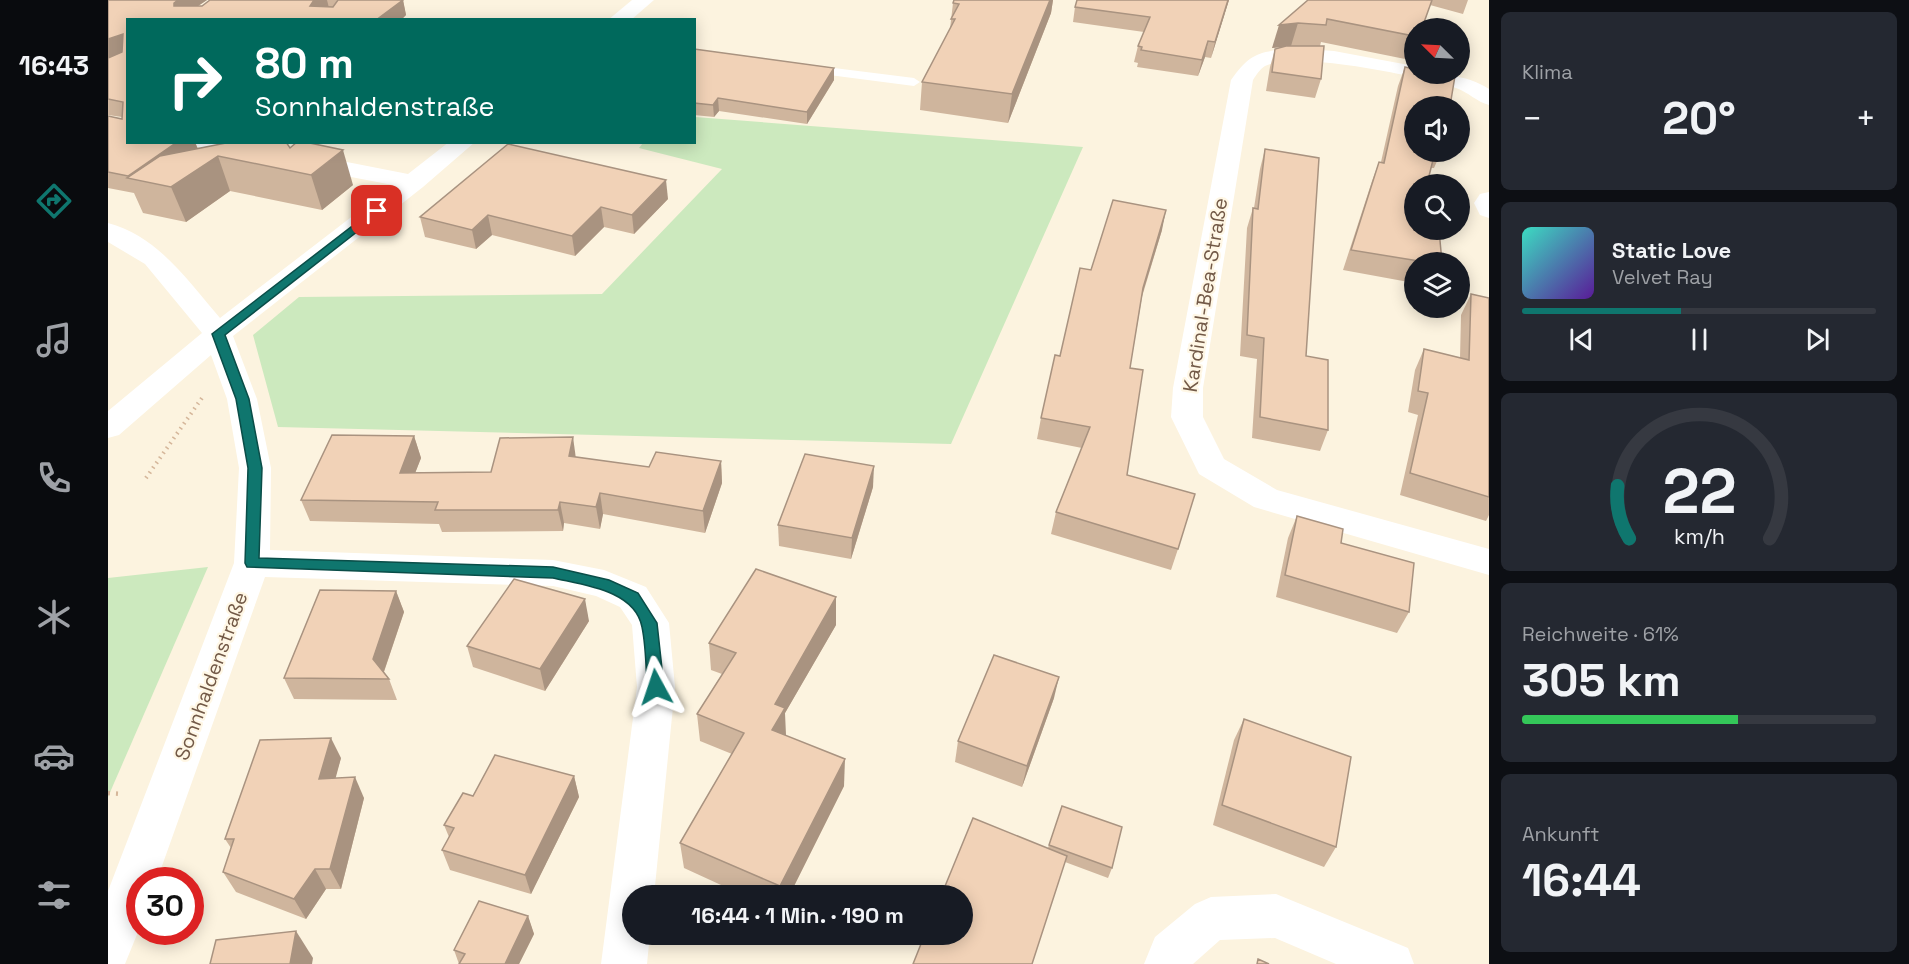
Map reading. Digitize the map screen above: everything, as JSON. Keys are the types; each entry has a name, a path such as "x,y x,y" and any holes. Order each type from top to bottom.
{"street":[{"path":"621,18 644,0"},
{"name":"Kardinal-Bea-Straße","path":"1404,70 1317,56 1279,55 1255,63 1242,80 1188,388 1187,417 1211,466 1266,499 1489,562"},
{"path":"1466,84 1489,98"},
{"path":"227,144 292,150 414,182"},
{"path":"108,428 218,334 462,144"},
{"path":"1489,199 1487,203 1489,210"},
{"name":"Sonnhaldenstraße","path":"108,231 154,258 218,334 242,399 255,468 252,563 174,778 108,949"},
{"path":"252,563 553,573 604,584 633,597 650,623 656,687 624,964"},
{"path":"1167,964 1171,953 1210,919 1276,916 1391,964"}],"lane":[{"path":"798,68 914,82"}],"path":[{"path":"146,478 209,388"}],"green space":[{"path":"696,117 1083,147 951,444 278,427 253,335 299,297 602,294 722,169 639,148 642,144 696,144"},
{"path":"208,567 108,797 108,578"}],"building":[{"path":"108,0 178,0 174,6 202,6 210,0 314,0 310,6 333,7 338,0 403,0 379,18 126,18 126,144 174,144 128,176 108,172 108,116 122,119 123,102 108,99 108,58 122,52 123,34 108,39"},
{"path":"954,0 1050,0 1012,94 922,82 955,19 951,19 959,4 953,3"},
{"path":"1077,0 1228,0 1215,42 1208,41 1202,60 1141,50 1142,47 1138,46 1150,17 1075,7"},
{"path":"1308,0 1432,0 1426,18 1404,18 1404,34 1327,19 1326,25 1298,23 1279,25"},
{"path":"1286,46 1324,46 1321,79 1272,72 1275,49"},
{"path":"696,49 834,68 807,112 718,98 713,105 696,103"},
{"path":"1404,72 1404,84 1454,84 1452,96 1404,96 1404,162 1432,162 1430,174 1404,174 1404,240 1440,240 1441,252 1404,252 1404,259 1351,250 1379,162 1384,163"},
{"path":"221,144 287,144 290,148 295,144 314,144 343,150 311,175 218,156 171,187 127,178 160,156"},
{"path":"508,144 666,180 632,215 601,207 572,236 488,215 472,230 420,217"},
{"path":"1265,149 1319,158 1306,356 1328,360 1328,430 1260,417 1264,338 1247,335 1253,208 1258,209"},
{"path":"1113,200 1166,210 1143,288 1130,368 1143,370 1127,475 1195,494 1178,549 1056,512 1090,427 1041,418 1055,355 1060,356 1080,268 1091,270"},
{"path":"1471,294 1489,298 1489,497 1410,473 1428,393 1418,391 1424,349 1469,360"},
{"path":"332,435 414,436 400,473 491,472 500,438 573,437 569,456 649,467 656,452 721,461 703,511 600,493 596,507 560,502 558,510 435,510 438,502 301,500"},
{"path":"805,454 874,466 852,538 778,525"},
{"path":"1297,516 1343,529 1341,543 1414,563 1409,612 1285,575"},
{"path":"756,569 836,597 775,704 785,708 772,730 845,759 781,885 680,843 744,733 697,714 736,653 709,643"},
{"path":"514,579 585,599 540,669 467,646"},
{"path":"320,590 396,591 373,659 389,679 284,678"},
{"path":"994,655 1059,677 1027,766 958,741"},
{"path":"1244,719 1351,757 1336,847 1222,805"},
{"path":"331,738 319,779 355,777 330,869 315,869 294,899 223,872 234,839 225,839 260,740"},
{"path":"495,755 574,776 525,875 442,850 454,828 444,825 463,793 473,796"},
{"path":"1062,806 1122,827 1112,868 1049,845"},
{"path":"973,818 1067,856 1032,964 913,964 921,945 973,945 973,885 946,885"},
{"path":"479,901 528,916 505,964 459,964 465,954 454,950"},
{"path":"296,931 290,964 210,964 216,940"},
{"path":"1258,959 1269,964 1257,964"}],"route":[{"path":"377,211 218,334 242,399 255,468 252,563 553,573 604,584 633,597 650,623 656,687"}]}
